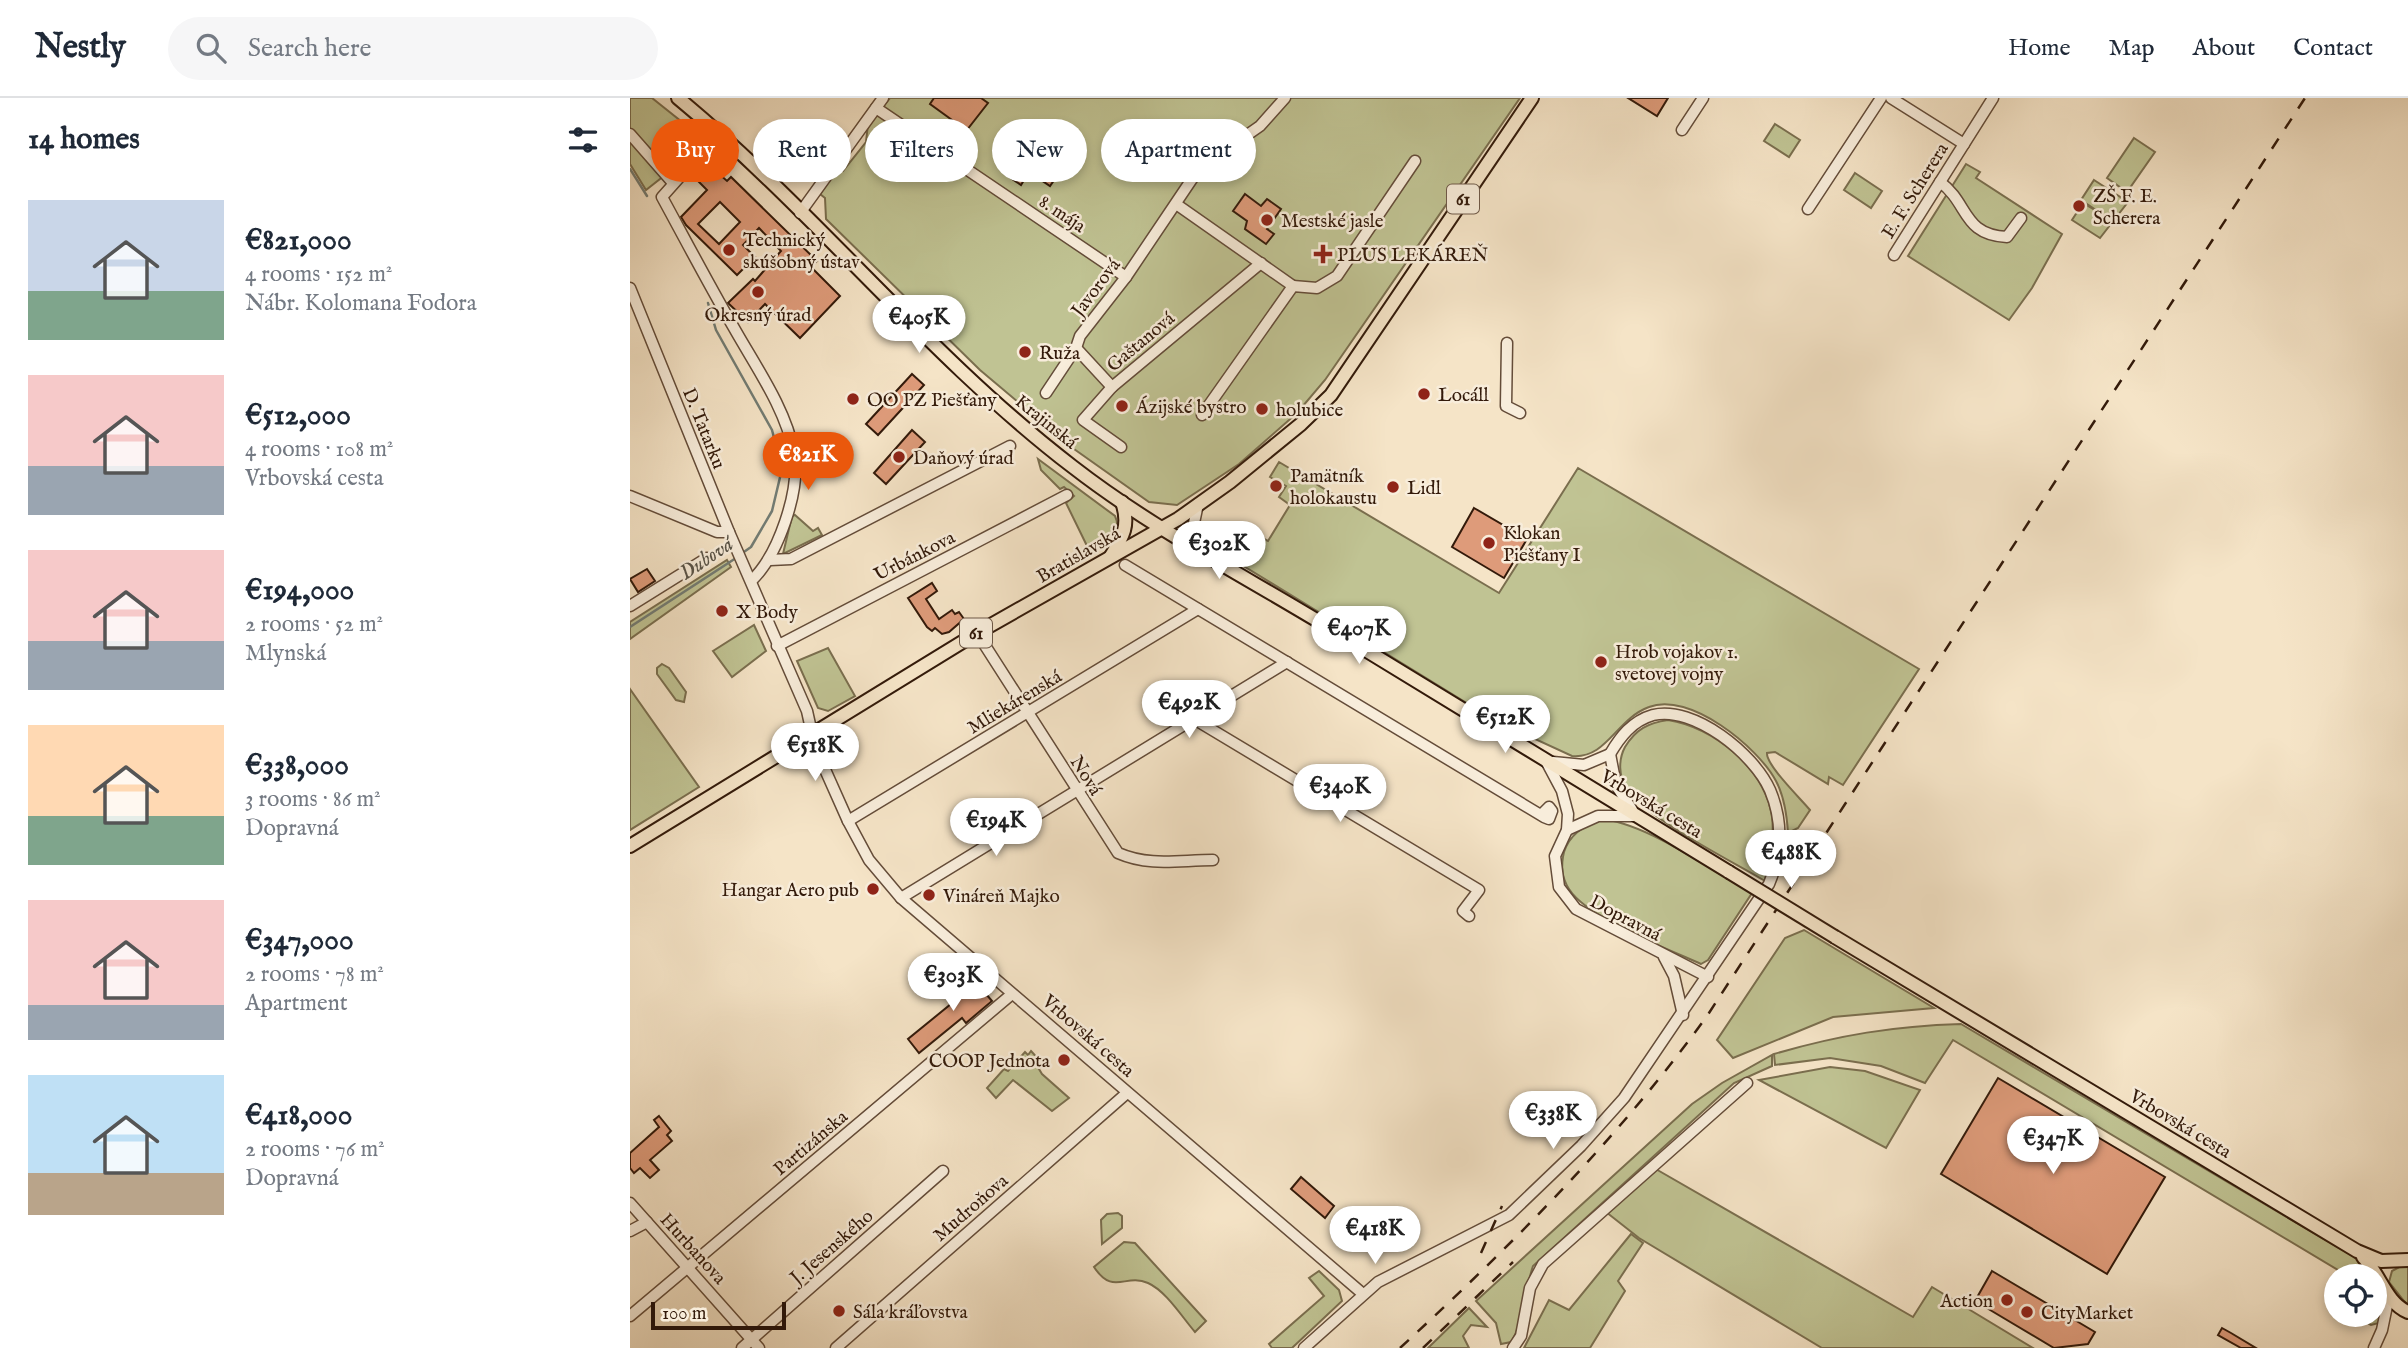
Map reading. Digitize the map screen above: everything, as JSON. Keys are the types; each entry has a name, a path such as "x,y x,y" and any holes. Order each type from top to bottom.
{"main road":[{"name":"Krajinská","path":"678,98 703,119"},
{"name":"Bratislavská","path":"630,846 977,632 1160,528 1198,504 1301,424 1331,395 1532,98"},
{"name":"Krajinská","path":"739,153 967,379 1056,454 1160,528"},
{"path":"1111,556 1125,534 1126,516 1122,502"},
{"name":"Vrbovská cesta","path":"1160,528 2357,1251"},
{"path":"2357,1251 2381,1261 2408,1260"},
{"path":"2357,1251 2368,1264"},
{"path":"2387,1268 2392,1262"},
{"path":"2387,1291 2406,1311"}],"street":[{"path":"800,213 883,98"},
{"name":"Javorová","path":"1046,393 1076,348 1080,336 1126,277 1192,179 1210,162 1259,126 1285,98"},
{"path":"1682,130 1703,98"},
{"path":"1808,209 1881,98"},
{"name":"E. F. Scherera","path":"1891,98 1964,144"},
{"name":"E. F. Scherera","path":"1894,255 1993,98"},
{"name":"8. mája","path":"876,108 1126,277"},
{"path":"630,134 673,183 662,197 772,393 794,452 796,477 792,497 770,560 751,581"},
{"path":"1176,204 1293,286 1317,288 1337,276 1415,161"},
{"path":"1940,182 1952,191 1970,222 1987,234 2007,237 2021,218"},
{"name":"Gaštanová","path":"1121,447 1083,420 1112,387 1261,263"},
{"path":"1202,415 1293,286"},
{"name":"D. Tatarku","path":"630,288 730,536 807,711 813,735"},
{"path":"1507,343 1506,406 1520,413"},
{"path":"1076,348 1112,387"},
{"path":"770,560 791,559 1010,446"},
{"name":"Urbánkova","path":"777,646 1067,495"},
{"path":"630,496 730,536"},
{"path":"1198,504 1194,523 1200,551"},
{"path":"630,606 707,558"},
{"path":"1125,565 1541,815"},
{"name":"Mliekárenská","path":"848,821 1198,610"},
{"name":"Nová","path":"977,632 1076,792 1118,853 1142,861 1165,863 1213,860"},
{"path":"901,898 1287,662"},
{"path":"1304,1348 1363,1294 1391,1274 1509,1214 1581,1146 1624,1098 1683,1015 1758,903 1776,867 1781,839 1770,789 1752,762 1710,729 1681,716 1654,715 1635,723 1622,735 1610,754 1584,765 1546,761"},
{"path":"1194,719 1479,890 1463,911 1469,916"},
{"name":"Vrbovská cesta","path":"813,735 848,821 869,860 901,898 1363,1294"},
{"path":"1610,754 1616,785 1637,816"},
{"path":"1546,761 1565,800 1567,830 1598,816 1637,816"},
{"name":"Dopravná","path":"1567,830 1555,856 1559,887 1576,909 1664,957 1708,977"},
{"name":"Dopravná","path":"1664,957 1674,975 1683,1015"},
{"name":"Partizánska","path":"630,1316 1012,994"},
{"path":"1513,1348 1521,1336 1530,1288 1543,1264 1748,1083"},
{"name":"Mudroňova","path":"836,1348 1127,1093"},
{"name":"J. Jesenského","path":"742,1348 943,1171"},
{"name":"Hurbanova","path":"630,1203 759,1348"},
{"path":"630,1231 647,1222"},
{"path":"2374,1348 2382,1330 2389,1296"},
{"path":"2382,1330 2394,1316 2406,1311"}],"green space":[{"path":"630,98 652,98 678,119 651,119 651,182 656,182 646,190 630,164"},
{"path":"890,98 1520,98 1325,380 1297,413 1239,464 1177,505 1149,502 1074,449 980,370 826,219 825,198 820,194 828,182 851,182 851,161 865,143 865,182 978,182 978,119 872,119"},
{"path":"1775,124 1800,140 1789,157 1764,141"},
{"path":"2134,138 2155,152 2127,192 2107,178"},
{"path":"1966,164 1980,172 1976,178 2062,234 2032,288 2009,320 1908,256"},
{"path":"1855,173 1882,191 1871,208 1844,190"},
{"path":"2094,180 2128,202 2100,238 2072,220 2083,203 2108,218 2081,200"},
{"path":"1038,459 1115,516 1117,529 1111,538 1090,552 1066,503 1074,496 1064,487 1060,489 1041,470"},
{"path":"1279,462 1499,593 1578,468 1919,669 1843,785 1829,777 1828,784 1775,752 1767,753 1778,773 1810,810 1798,828 1788,833 1781,793 1767,767 1738,738 1702,714 1665,704 1649,707 1628,720 1594,751 1572,756 1496,721 1224,554 1231,541 1247,550 1256,535 1268,541 1290,505 1279,497 1286,486 1270,477"},
{"path":"795,515 813,531 818,528 822,535 783,554 792,516"},
{"path":"727,560 731,567 630,639 630,622"},
{"path":"754,625 766,651 732,677 713,651"},
{"path":"828,648 855,696 828,711 818,708 797,661"},
{"path":"662,664 669,668 686,692 684,702 676,700 657,674 657,668"},
{"path":"630,689 699,787 630,830"},
{"path":"1668,720 1703,731 1719,741 1735,753 1759,783 1767,799 1773,825 1765,881 1670,826 1626,788 1620,768 1625,747 1643,728"},
{"path":"1604,819 1623,823 1661,840 1752,893 1708,960 1701,964 1629,932 1593,911 1569,889 1562,870 1567,845 1580,830"},
{"path":"1804,930 1934,1008 1833,1017 1733,1058 1717,1040 1785,938"},
{"path":"1961,1024 2364,1264 2328,1264 1953,1040 1925,1083 1881,1066 1830,1058 1775,1065 1774,1054 1867,1033"},
{"path":"1031,1051 1043,1064 1039,1069 1042,1074 1069,1098 1052,1111 1013,1080 996,1098 987,1088 1004,1069 1008,1071 1025,1052 1028,1055"},
{"path":"1772,1055 1772,1066 1734,1083 1533,1266 1515,1335 1511,1342 1501,1344 1496,1323 1476,1301 1692,1104 1722,1083"},
{"path":"1830,1067 1865,1071 1920,1090 1886,1148 1759,1080"},
{"path":"1654,1168 1913,1317 1932,1287 2033,1348 1822,1348 1639,1238 1606,1212"},
{"path":"1118,1213 1122,1216 1122,1228 1102,1244 1101,1220 1107,1214"},
{"path":"1631,1234 1643,1243 1618,1281 1625,1291 1590,1348 1524,1348 1549,1300 1569,1310"},
{"path":"1124,1242 1135,1243 1206,1321 1195,1332 1155,1287 1133,1280 1113,1282 1101,1276 1094,1267"},
{"path":"2403,1265 2408,1266 2408,1306 2389,1282 2392,1271"},
{"path":"1319,1271 1339,1290 1342,1301 1292,1348 1272,1348 1269,1344 1324,1296 1309,1278"},
{"path":"1469,1308 1487,1327 1471,1325 1463,1336 1469,1348 1428,1348"}],"building":[{"path":"934,98 981,98 988,103 976,119 951,119 930,104"},
{"path":"1628,98 1668,98 1657,116"},
{"name":"Technický skúšobný ústav","path":"699,182 736,182 817,261 811,267 840,296 800,338 765,304 748,322 728,303 753,279 755,281 781,251 759,228 743,245 755,257 737,275 681,217 707,190","holes":["720,202 740,222 719,244 698,224"]},
{"name":"Mestské jasle","path":"1245,194 1261,206 1267,199 1281,209 1267,229 1274,234 1266,244 1245,229 1247,221 1233,211"},
{"path":"912,374 924,385 878,435 866,424"},
{"name":"Daňový úrad","path":"912,430 925,442 886,484 874,473"},
{"name":"Klokan Piešťany I","path":"1474,508 1527,539 1504,578 1452,547"},
{"path":"647,569 655,581 638,592 630,579"},
{"path":"932,583 937,591 926,599 939,619 952,610 955,614 959,612 964,619 949,632 942,634 935,628 932,631 927,627 908,598"},
{"path":"969,974 992,1001 966,1023 962,1018 919,1053 908,1039 957,999 950,989"},
{"path":"1998,1078 2165,1177 2107,1274 1941,1174"},
{"path":"659,1116 671,1131 667,1135 672,1141 650,1160 659,1170 650,1178 640,1168 634,1173 630,1168 630,1153 659,1127 654,1120"},
{"path":"1301,1177 1334,1206 1325,1218 1291,1189"},
{"name":"CityMarket","path":"1992,1271 2095,1332 2088,1344 2054,1348 1975,1301"},
{"path":"2222,1328 2256,1348 2241,1348 2218,1335"}],"waterway":[{"name":"Dubová","path":"630,169 647,196"},
{"name":"Dubová","path":"708,303 716,330 772,430 782,469 772,511 751,547 741,554"},
{"name":"Dubová","path":"630,627 736,558"}],"railway":[{"path":"1400,1348 1483,1270 1562,1190 1637,1106 1707,1016 2305,98"},
{"path":"1481,1253 1502,1206"},
{"path":"1423,1348 1513,1262"}],"place":[{"name":"ZŠ F. E. Scherera","path":"2079,206"},
{"name":"Mestské jasle","path":"1267,220"},
{"name":"Technický skúšobný ústav","path":"729,250"},
{"name":"PLUS LEKÁREŇ","path":"1323,254"},
{"name":"Okresný úrad","path":"758,292"},
{"name":"Ruža","path":"1025,352"},
{"name":"Locáll","path":"1424,394"},
{"name":"OO PZ Piešťany","path":"853,399"},
{"name":"Ázijské bystro","path":"1122,406"},
{"name":"holubice","path":"1262,409"},
{"name":"Daňový úrad","path":"899,457"},
{"name":"Pamätník holokaustu","path":"1276,486"},
{"name":"Lidl","path":"1393,487"},
{"name":"Klokan Piešťany I","path":"1489,543"},
{"name":"X Body","path":"722,611"},
{"name":"Hrob vojakov 1. svetovej vojny","path":"1601,662"},
{"name":"Hangar Aero pub","path":"873,889"},
{"name":"Vináreň Majko","path":"929,895"},
{"name":"COOP Jednota","path":"1064,1060"},
{"name":"Action","path":"2007,1300"},
{"name":"Sála kráľovstva","path":"839,1311"},
{"name":"CityMarket","path":"2027,1312"}]}
